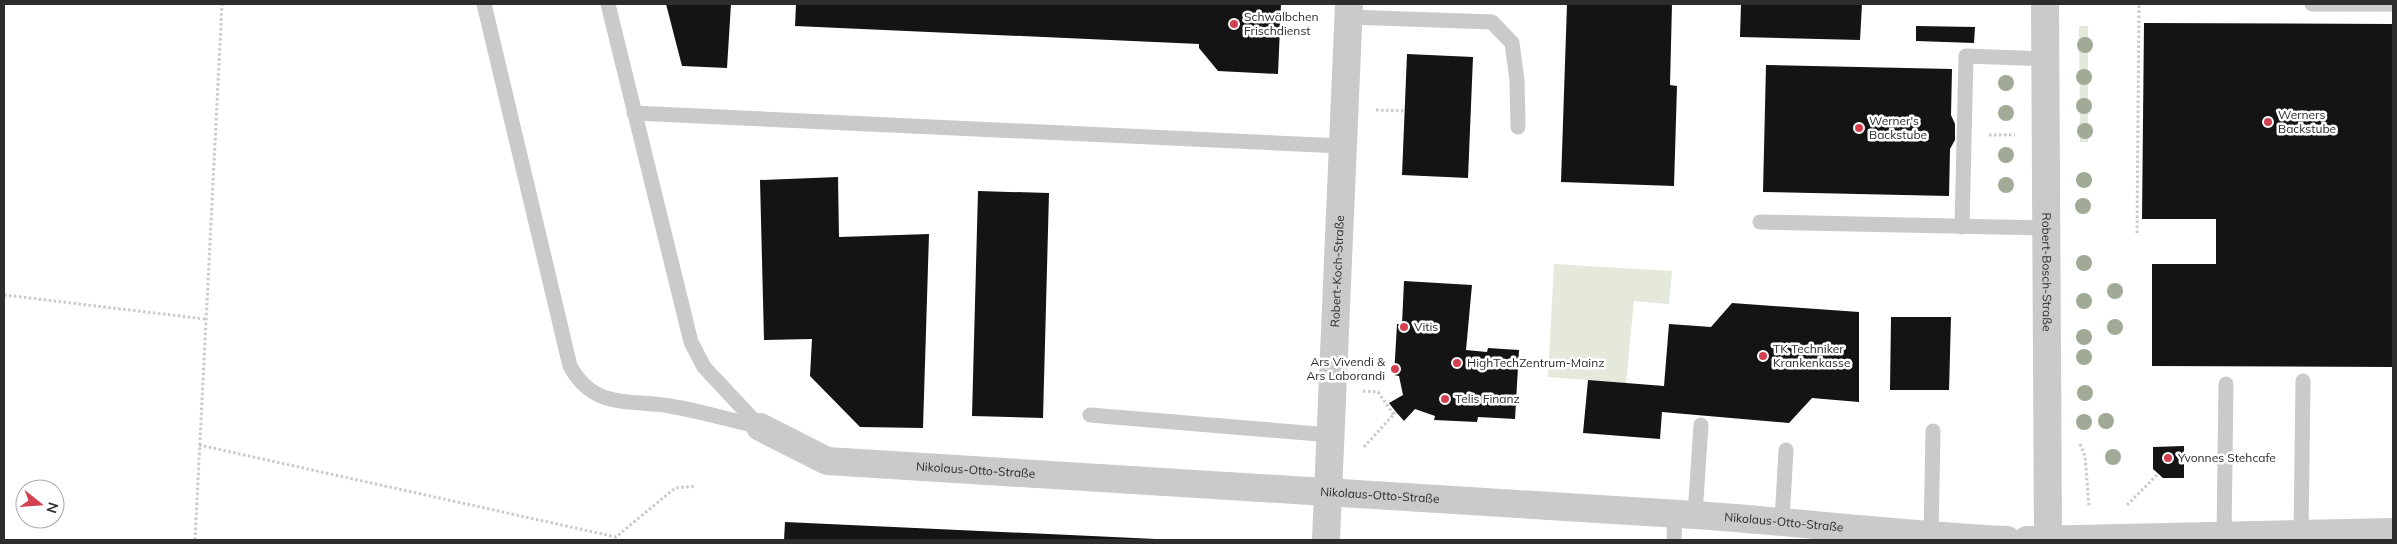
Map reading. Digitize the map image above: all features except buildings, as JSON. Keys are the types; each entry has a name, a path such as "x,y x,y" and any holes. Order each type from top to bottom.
{"street":[{"name":"Robert-Bosch-Straße","path":"2041,540 2047,228 2046,4"},
{"name":"Robert-Koch-Straße","path":"1326,540 1349,11"},
{"name":"Nikolaus-Otto-Straße","path":"760,427 827,461 1328,491 1681,523 1782,521 1931,537 2006,540"},
{"path":"2041,540 2309,536 2393,532"}],"lane":[{"path":"484,4 570,366 575,376 587,388 615,402 670,406 760,427"},
{"path":"608,4 691,342 704,367 760,427"},
{"path":"2312,4 2393,4"},
{"path":"1349,11 1492,22 1512,43 1517,80 1518,127"},
{"path":"1962,226 1966,56 2046,59"},
{"path":"634,113 1342,146"},
{"path":"1760,222 2047,228"},
{"path":"2304,381 2309,536"},
{"path":"2224,536 2226,384"},
{"path":"1090,415 1331,435"},
{"path":"1681,523 1701,425"},
{"path":"1931,537 1933,431"},
{"path":"1782,521 1786,450"}],"path":[{"path":"195,540 222,4"},
{"path":"2137,233 2138,4"},
{"path":"1370,110 1405,111"},
{"path":"2137,155 2142,155"},
{"path":"4,295 205,319"},
{"path":"1358,390 1378,392 1395,414 1364,447"},
{"path":"199,445 616,537 675,488 696,486"},
{"path":"2085,456 2088,487"},
{"path":"2127,505 2158,474"}],"shaded area":[{"path":"2079,26 2088,26 2088,142 2080,142"},
{"path":"1554,264 1672,271 1669,304 1634,301 1626,383 1548,377"}],"place":[{"name":"Schwälbchen Frischdienst","path":"1234,24"},
{"name":"Werners Backstube","path":"2268,122"},
{"name":"Werner's Backstube","path":"1859,128"},
{"name":"Vitis","path":"1404,327"},
{"name":"TK Techniker Krankenkasse","path":"1763,356"},
{"name":"HighTechZentrum-Mainz","path":"1457,363"},
{"name":"Ars Vivendi & Ars Laborandi","path":"1395,369"},
{"name":"Telis Finanz","path":"1445,399"},
{"name":"Yvonnes Stehcafe","path":"2168,458"}]}
